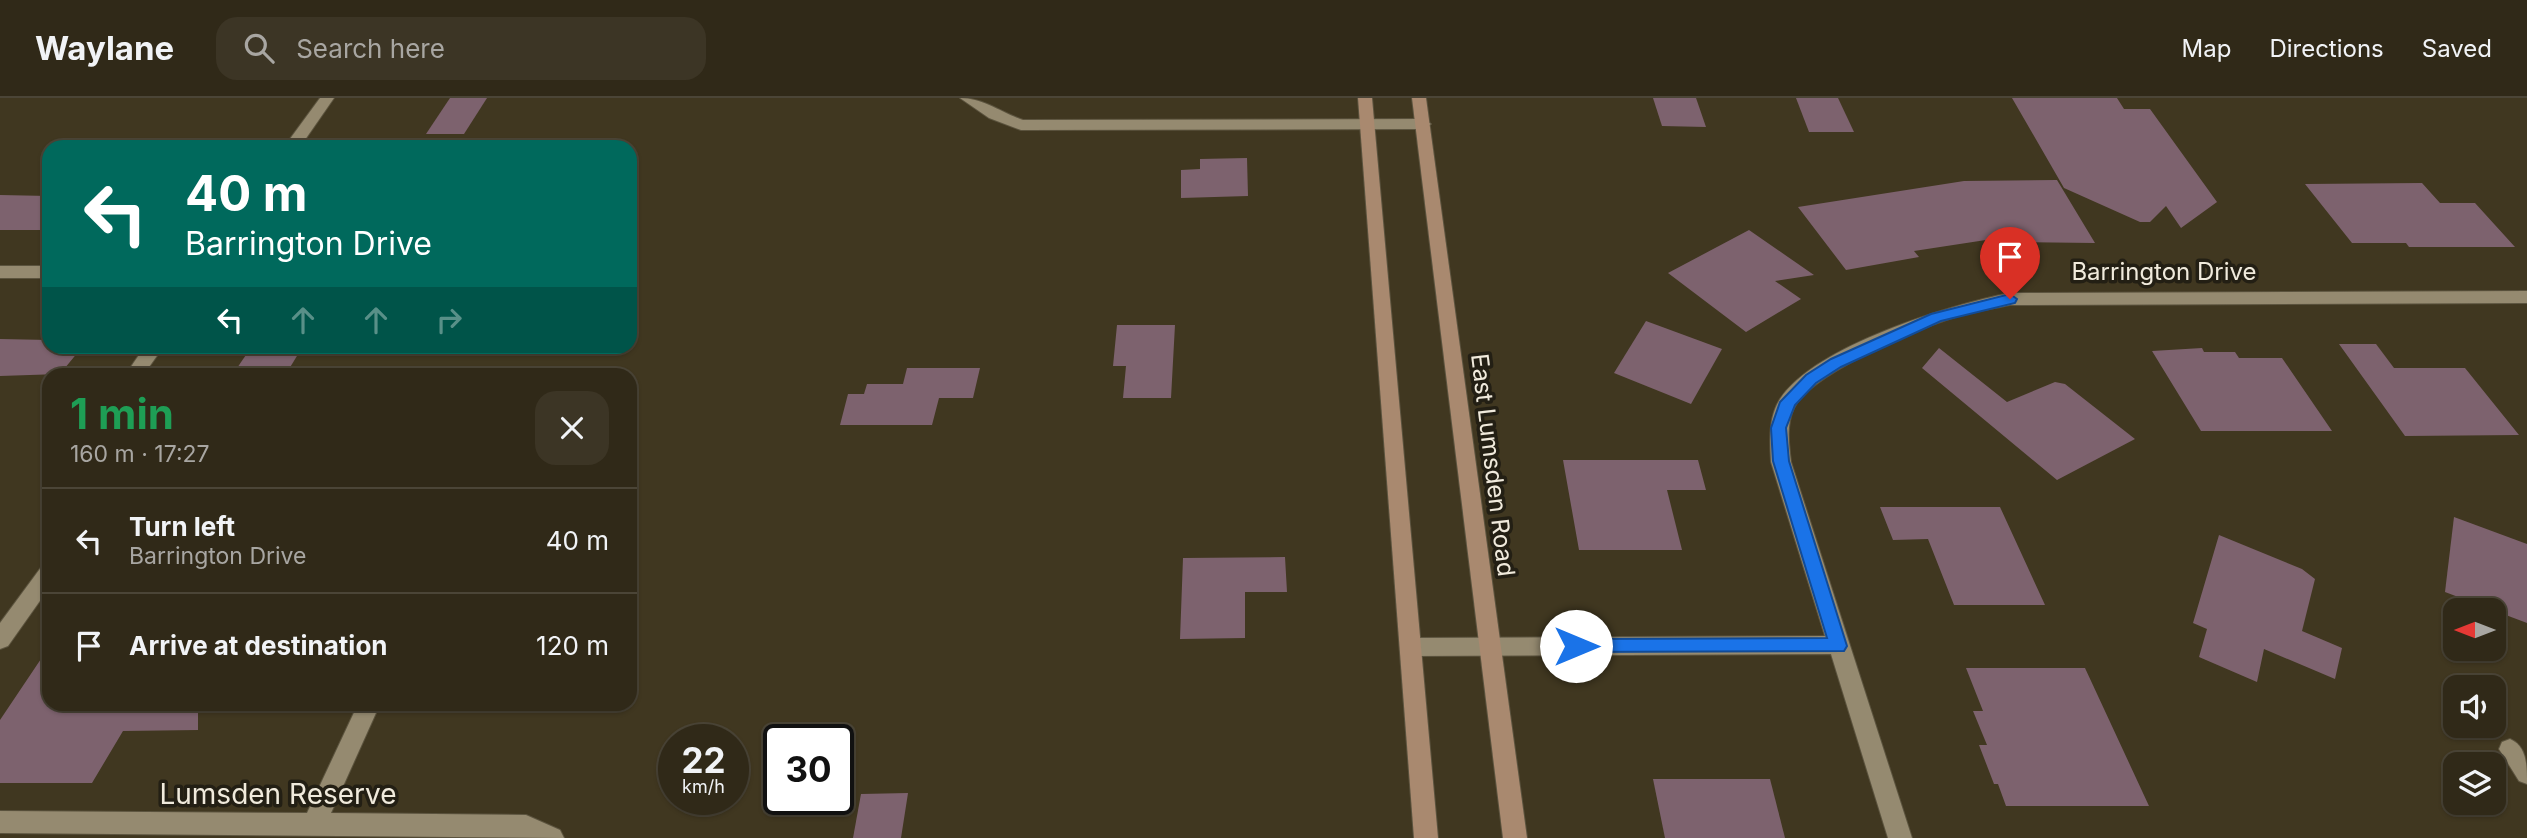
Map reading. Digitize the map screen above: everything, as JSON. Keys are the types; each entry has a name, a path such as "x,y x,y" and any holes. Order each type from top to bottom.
{"main road":[{"path":"1366,111 1426,838"},
{"name":"East Lumsden Road","path":"1421,111 1515,838"}],"street":[{"path":"297,140 327,98"},
{"path":"967,98 1002,118 1021,125 1421,111"},
{"path":"0,272 42,272"},
{"name":"Barrington Drive","path":"1900,838 1781,461 1779,428 1788,402 1811,379 1836,363 1936,317 2010,299 2527,297"},
{"path":"0,640 42,582"},
{"path":"1411,646 1838,646"},
{"path":"314,824 366,711"},
{"path":"2510,749 2527,774"},
{"name":"Lumsden Reserve","path":"0,822 526,827 552,838"}],"building":[{"path":"450,98 487,98 464,134 426,134"},
{"path":"1653,98 1696,98 1706,127 1662,126"},
{"path":"1796,98 1838,98 1854,132 1809,132"},
{"path":"2012,98 2117,98 2124,109 2150,109 2217,202 2181,228 2166,206 2150,222 2140,222 2064,188"},
{"path":"1247,158 1248,196 1181,198 1181,170 1200,169 1200,159"},
{"path":"2057,180 2095,243 2016,242 2012,236 1914,251 1919,257 1846,270 1798,207 1964,181"},
{"path":"2422,183 2440,203 2475,203 2515,247 2409,247 2406,243 2352,243 2305,184"},
{"path":"0,195 42,196 42,230 0,230"},
{"path":"1749,230 1814,275 1775,281 1801,299 1746,332 1668,273"},
{"path":"1646,321 1722,349 1691,404 1614,373"},
{"path":"1117,325 1175,325 1171,398 1123,398 1126,366 1113,366"},
{"path":"0,339 42,340 42,354 76,354 65,368 42,368 42,375 0,376"},
{"path":"2339,344 2376,344 2394,368 2465,368 2519,435 2405,436"},
{"path":"1939,348 2007,402 2055,382 2065,384 2135,439 2057,480 1922,368"},
{"path":"2202,348 2204,352 2235,352 2239,358 2282,358 2332,431 2201,431 2152,351"},
{"path":"247,354 298,354 290,368 237,368"},
{"path":"907,368 980,368 973,398 939,398 932,425 840,425 848,394 864,394 867,384 903,384"},
{"path":"1563,460 1698,460 1706,490 1667,490 1682,550 1579,550"},
{"path":"1880,507 2000,507 2045,605 1954,605 1928,539 1893,540"},
{"path":"2454,517 2527,544 2527,623 2506,615 2506,598 2461,598 2445,592"},
{"path":"2219,535 2302,569 2315,579 2302,631 2342,648 2335,679 2264,649 2257,682 2199,657 2207,629 2193,623"},
{"path":"1285,557 1287,592 1245,592 1245,638 1180,639 1183,558"},
{"path":"42,657 42,711 198,711 198,730 123,731 92,783 0,783 0,720"},
{"path":"1966,668 2085,668 2149,806 2006,806 1979,745 1987,745 1973,711 1983,711"},
{"path":"1653,779 1770,779 1785,838 1665,838"},
{"path":"908,793 901,838 853,838 861,794"}],"route":[{"path":"1576,646 1838,646 1781,461 1779,428 1788,402 1811,379 1836,363 1936,317 2010,299"}]}
